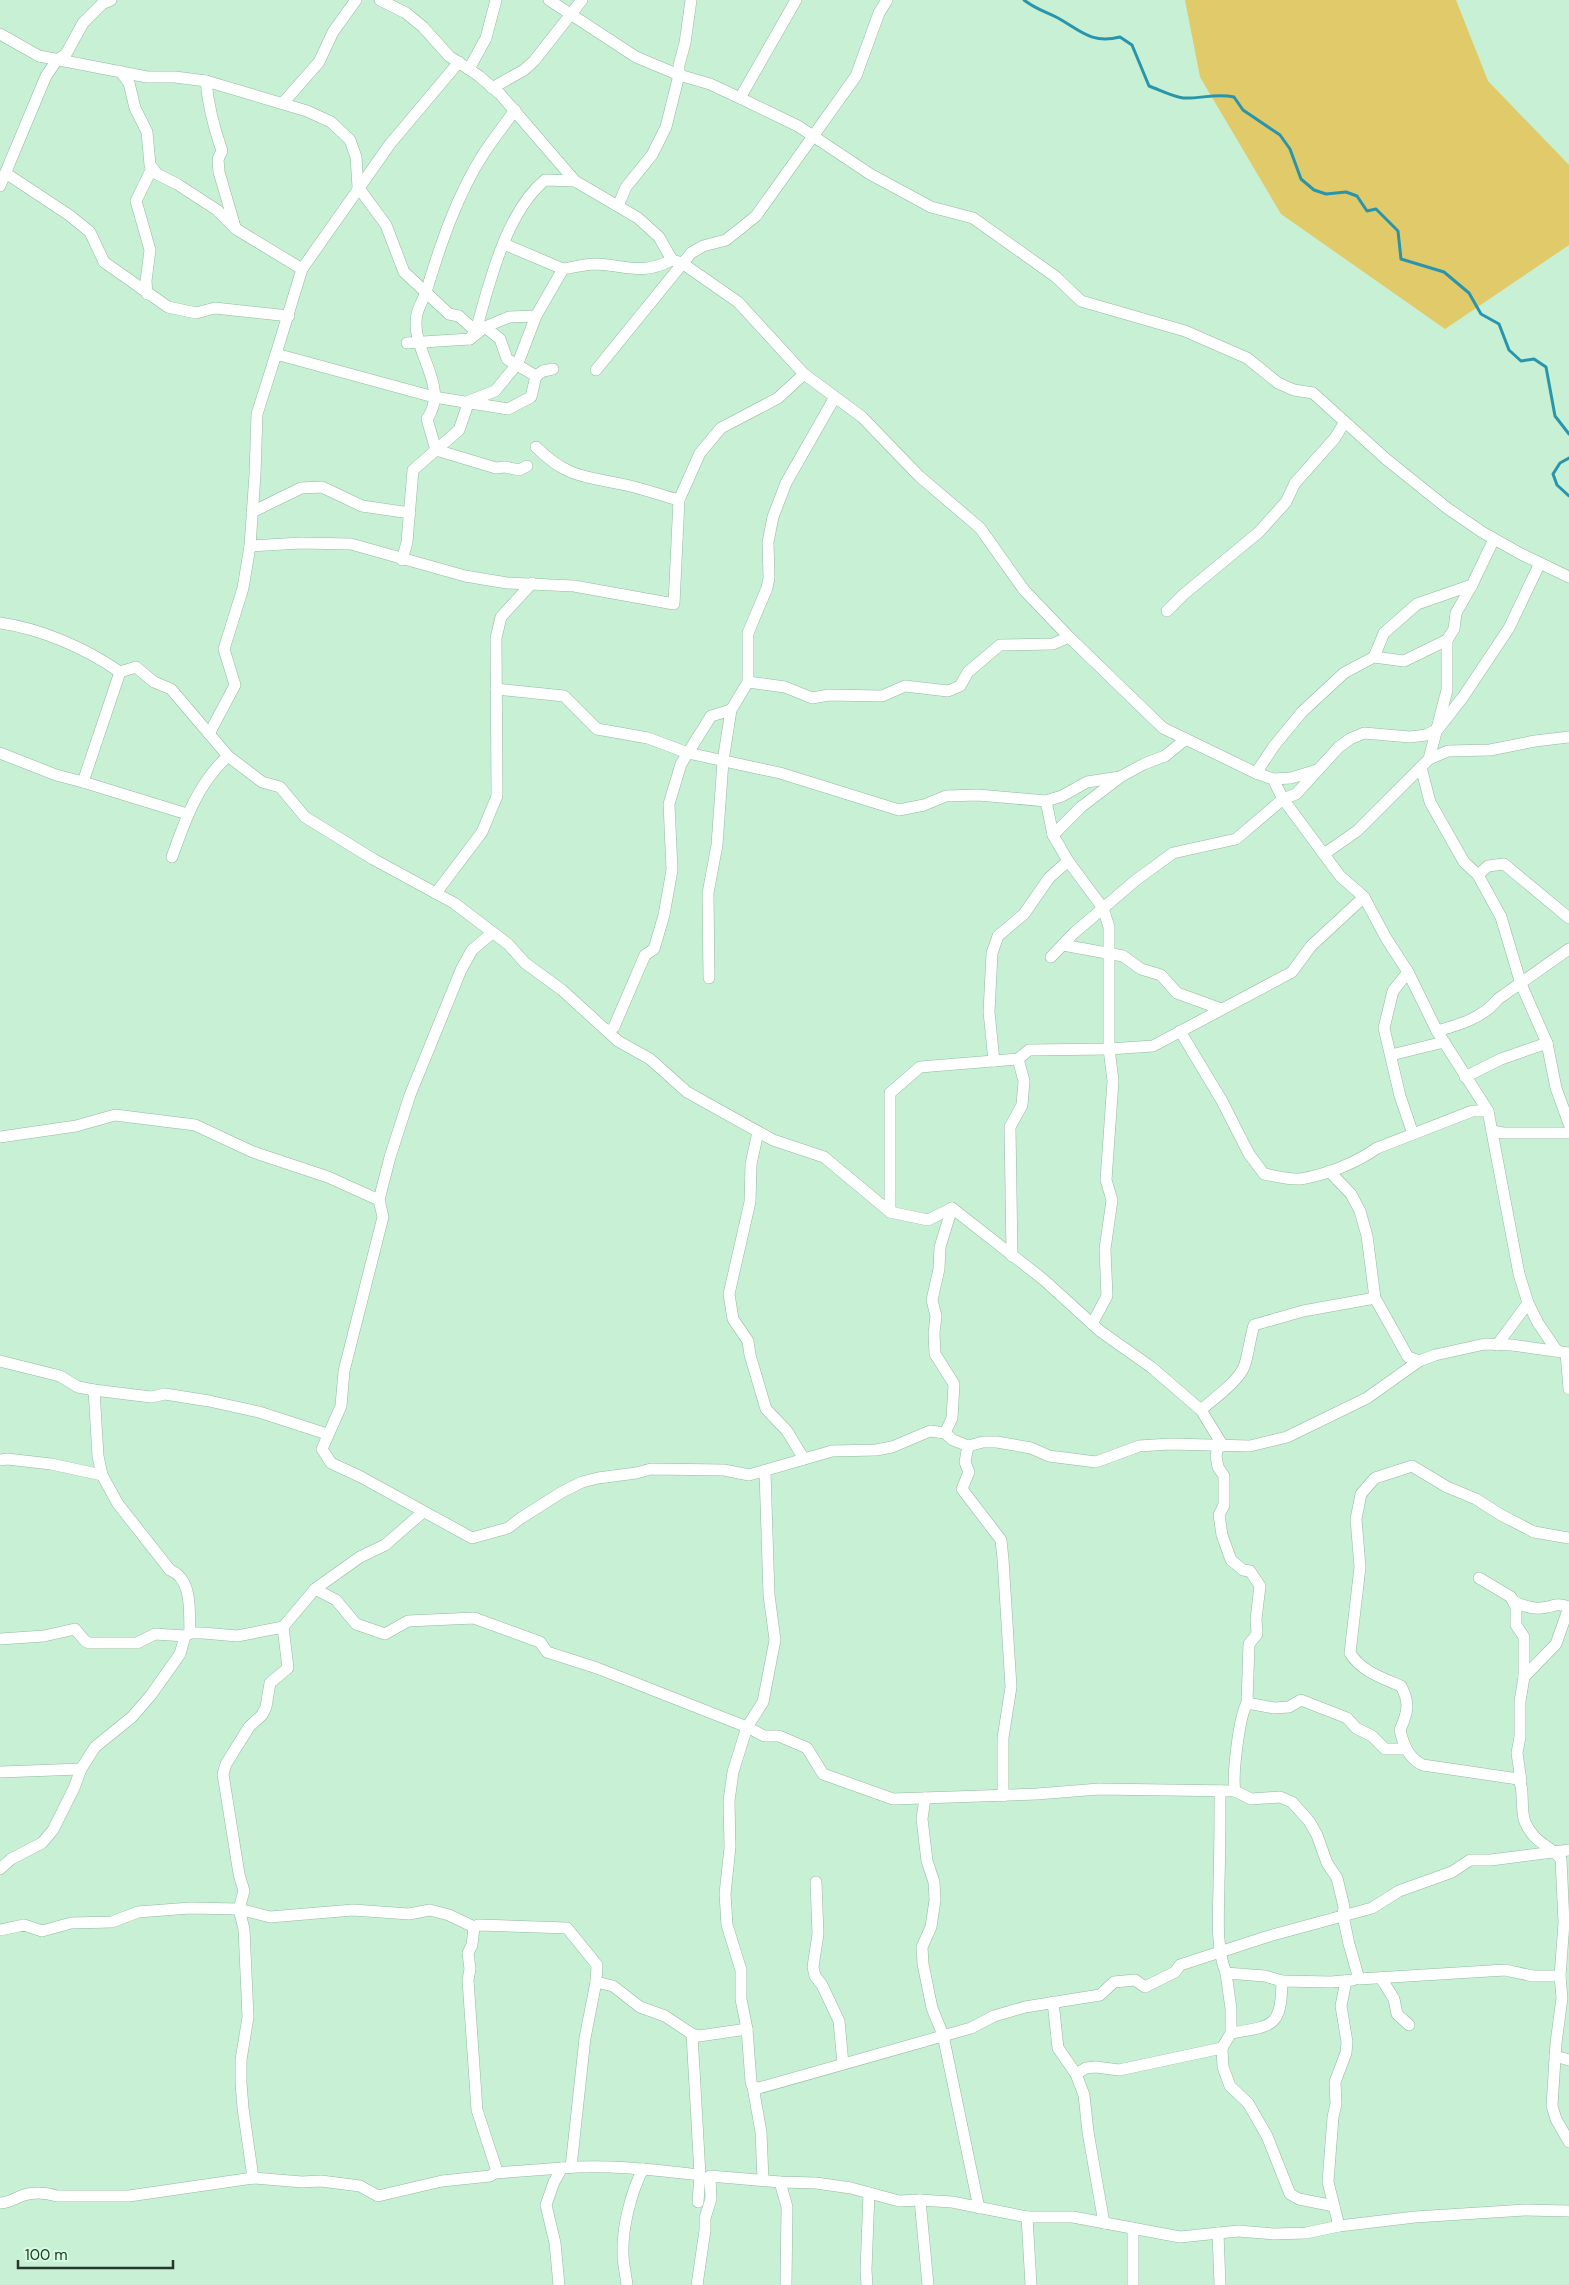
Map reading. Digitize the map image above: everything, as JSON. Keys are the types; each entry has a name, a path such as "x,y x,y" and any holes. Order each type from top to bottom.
{"street":[{"path":"0,186 7,174 37,94 56,60 66,54 83,23 102,4 110,0"},
{"path":"283,103 319,62 333,32 356,0"},
{"path":"380,0 406,14 423,28 449,56 492,88 515,110 575,182 638,218 658,237 677,261 738,302 804,374 862,417 919,476 980,528 1024,590 1069,637 1163,728 1256,773 1273,779 1292,778 1317,770"},
{"path":"209,734 235,685 224,649 243,588 250,546 257,414 289,316 302,269 358,186 390,144 464,66 488,33 496,0"},
{"path":"549,0 570,16 603,34 636,57 679,75 710,84 740,98 798,126 870,174 931,206 973,218 1056,277 1081,301 1185,331 1247,358 1278,383 1294,390 1313,394 1391,463 1440,502 1494,539 1569,577"},
{"path":"492,88 524,70 582,0"},
{"path":"618,206 626,187 658,145 671,109 692,0"},
{"path":"740,98 796,0"},
{"path":"504,244 563,269 593,264 636,270 677,261 703,246 726,240 756,216 856,76 879,13 887,0"},
{"path":"0,34 40,56 147,77 175,77 206,81 283,103 307,111 330,122 350,140 356,157 358,186 386,225 404,272 448,314 458,316 471,327 481,327 509,317 536,316"},
{"path":"120,71 128,83 135,108 148,132 152,168 136,201 150,250 146,281 147,294"},
{"path":"206,81 207,98 213,125 222,150 218,160 219,172 236,229"},
{"path":"436,450 427,419 433,410 435,387 416,334 417,315 441,241 471,175 484,153 515,110"},
{"path":"152,168 157,174 217,210 236,229 302,269"},
{"path":"7,174 69,215 90,232 104,262 168,307 196,313 214,308 289,316"},
{"path":"407,344 470,339 481,327 512,222 534,189 546,180 575,182"},
{"path":"596,370 677,261"},
{"path":"402,560 408,542 413,470 459,430 469,401 495,391 518,363 536,316 563,269"},
{"path":"481,327 500,339 507,359 518,363 536,376"},
{"path":"276,354 434,397 469,401 508,409 531,397 536,376 542,371 553,369"},
{"path":"250,546 301,543 351,544 402,560 465,576 507,583 574,586 674,604 679,500 700,453 720,428 778,398 804,374"},
{"path":"709,978 708,892 717,845 723,761 731,710 748,682 748,633 767,588 769,578 768,542 773,517 786,483 835,397"},
{"path":"1167,611 1184,594 1259,532 1286,502 1295,483 1335,438 1344,423"},
{"path":"536,447 548,460 575,476 630,486 679,500"},
{"path":"436,450 496,468 505,466 519,470 527,466"},
{"path":"252,512 301,488 322,487 362,506 410,513"},
{"path":"1256,773 1274,746 1302,712 1344,673 1374,657 1404,661 1447,640 1454,629 1456,613 1494,539"},
{"path":"1052,957 1103,908 1136,880 1174,854 1236,840 1283,799 1296,794 1339,747 1364,733 1410,736 1426,735 1438,729 1463,697 1509,628 1540,563"},
{"path":"436,893 482,832 497,796 496,638 501,617 532,583"},
{"path":"1374,657 1384,633 1417,604 1472,585"},
{"path":"0,623 18,625 56,639 97,656 120,672"},
{"path":"748,682 785,688 812,698 830,695 882,696 905,686 948,691 960,686 968,672 1000,645 1053,644 1069,637"},
{"path":"1447,640 1447,690 1438,729 1425,763 1430,802 1464,862 1478,875 1501,917 1521,984 1547,1043 1556,1088 1569,1124"},
{"path":"120,672 136,667 154,682 171,689 228,756 262,782 280,787 305,817 373,859 454,903 508,944 525,963 562,990 618,1041 650,1059 687,1092 773,1140 824,1157 890,1212 928,1220 952,1208"},
{"path":"83,782 120,672"},
{"path":"496,689 564,696 597,729 648,738 688,753 810,781 831,790 878,802 899,810 924,805 946,796 978,795 1046,801 1062,796 1087,782 1120,777"},
{"path":"609,1031 614,1028 645,955 654,949 664,915 672,870 668,804 680,764 711,716 731,710"},
{"path":"1324,854 1357,831 1425,763 1448,751 1490,750 1535,741 1569,737"},
{"path":"1053,834 1081,807 1120,777 1144,764 1166,756 1186,739"},
{"path":"1,755 56,776 83,782 187,814"},
{"path":"172,857 187,814 214,768 228,756"},
{"path":"1273,779 1283,799 1340,876 1364,897 1386,938 1408,972 1437,1031 1488,1111 1519,1274 1528,1303 1538,1323 1564,1352 1569,1389"},
{"path":"1046,801 1053,834 1068,861 1103,908 1109,927 1109,1050 1113,1081 1106,1180 1112,1200 1105,1249 1107,1296 1092,1324"},
{"path":"994,1061 989,1012 992,953 998,936 1024,914 1049,878 1068,861"},
{"path":"1478,875 1488,866 1504,864 1569,918"},
{"path":"890,1212 890,1093 920,1068 1018,1059 1029,1050 1109,1050 1153,1046 1292,972 1311,946 1364,897"},
{"path":"492,933 472,950 461,970 410,1095 390,1157 379,1200 383,1216 344,1371 341,1406 322,1449 331,1464 361,1477 472,1538 508,1528 562,1492 582,1482 598,1478 651,1469 724,1470 749,1475 765,1472 832,1451 876,1450 892,1447 930,1431 945,1433 953,1440 968,1446 983,1442 997,1442 1031,1448 1049,1456 1096,1462 1139,1446 1170,1444 1250,1446 1287,1437 1367,1398 1419,1361 1435,1354 1485,1344 1564,1352"},
{"path":"1063,945 1123,956 1141,968 1161,975 1177,993 1221,1009"},
{"path":"1437,1031 1463,1024 1491,1008 1498,1000 1569,949"},
{"path":"1408,972 1393,991 1384,1028 1392,1055 1400,1096 1412,1134"},
{"path":"1180,1031 1222,1101 1249,1154 1264,1174 1298,1179 1328,1171 1364,1157 1377,1148 1472,1111 1488,1111"},
{"path":"1392,1055 1444,1042"},
{"path":"1465,1077 1501,1059 1547,1043"},
{"path":"1012,1256 1010,1127 1022,1104 1024,1080 1018,1059"},
{"path":"0,1137 76,1126 115,1115 195,1125 253,1152 328,1177 379,1200"},
{"path":"1492,1131 1503,1133 1569,1133"},
{"path":"758,1132 751,1164 750,1202 729,1294 733,1319 748,1341 750,1355 766,1409 787,1431 804,1459"},
{"path":"1328,1171 1351,1194 1360,1211 1367,1236 1375,1298 1408,1357 1419,1361"},
{"path":"952,1208 1044,1280 1092,1324 1152,1367 1201,1410 1221,1446"},
{"path":"945,1433 952,1418 954,1384 935,1354 934,1332 936,1316 932,1300 940,1269 940,1247 952,1208"},
{"path":"1201,1410 1230,1385 1245,1366 1254,1325 1303,1311 1375,1298"},
{"path":"1497,1345 1528,1303"},
{"path":"0,1361 60,1376 78,1387 152,1397 165,1394 209,1401 259,1412 327,1434"},
{"path":"0,1868 11,1859 42,1843 53,1830 74,1788 81,1769 95,1747 132,1718 161,1682 180,1654 187,1634 186,1586 182,1578 178,1573 170,1570 118,1504 102,1475 98,1456 94,1390"},
{"path":"968,1446 965,1462 969,1472 962,1489 1001,1540 1003,1559 1011,1687 1003,1738 1002,1796"},
{"path":"1221,1446 1216,1456 1218,1467 1224,1476 1224,1506 1219,1515 1222,1535 1230,1560 1243,1570 1250,1571 1260,1586 1256,1619 1257,1634 1249,1644 1247,1703 1243,1710 1239,1736 1234,1776 1235,1791"},
{"path":"0,1460 7,1459 51,1464 102,1475"},
{"path":"1521,1781 1423,1765 1415,1762 1406,1749 1400,1730 1408,1712 1407,1698 1401,1686 1382,1678 1356,1663 1350,1653 1360,1567 1356,1519 1361,1494 1375,1478 1412,1466 1447,1487 1476,1499 1501,1515 1534,1532 1569,1538"},
{"path":"763,2180 761,2132 751,2082 747,2029 741,1999 741,1970 727,1925 725,1894 730,1847 729,1801 733,1772 747,1727 763,1702 775,1640 769,1596 765,1472"},
{"path":"0,1639 44,1636 75,1629 89,1643 137,1642 156,1634 237,1636 282,1627 315,1589 360,1557 385,1545 423,1512"},
{"path":"1479,1578 1506,1594 1516,1607 1516,1625 1524,1637 1524,1677 1520,1701 1520,1737 1517,1753 1521,1781 1521,1810 1526,1823 1540,1844 1556,1853 1562,1859 1564,1874 1564,1934 1560,1976 1562,1998 1555,2056 1553,2113 1569,2142"},
{"path":"315,1589 336,1600 356,1624 385,1634 408,1620 474,1618 540,1642 546,1652 596,1668 747,1727 764,1736 779,1736 808,1748 823,1774 893,1799 1002,1796 1099,1789 1235,1791 1251,1799 1280,1796 1292,1802 1300,1810 1317,1834 1327,1863 1337,1878 1344,1908 1343,1916 1359,1978"},
{"path":"1513,1601 1533,1608 1544,1608 1557,1604 1568,1612 1556,1644 1524,1677"},
{"path":"253,2178 242,2100 241,2060 248,2017 244,1929 239,1909 244,1891 239,1874 223,1774 226,1764 249,1727 266,1707 270,1683 288,1668 282,1627"},
{"path":"1247,1703 1274,1708 1289,1707 1301,1700 1347,1718 1356,1728 1372,1736 1385,1749 1406,1749"},
{"path":"0,1772 81,1769"},
{"path":"1220,1791 1220,1954 1226,1973 1231,2009 1231,2033 1222,2048 1223,2067 1230,2086 1248,2104 1267,2136 1290,2194 1298,2199 1334,2206"},
{"path":"925,1798 922,1819 927,1861 934,1882 935,1900 931,1927 922,1947 923,1964 932,2008 943,2036 979,2208"},
{"path":"753,2087 764,2087 971,2028 994,2016 1025,2007 1100,1995 1105,1992 1110,1984 1124,1980 1135,1980 1145,1986 1175,1972 1180,1965 1220,1954 1269,1936 1372,1908 1399,1891 1444,1876 1470,1860 1491,1860 1537,1852 1556,1853 1569,1850"},
{"path":"816,1882 818,1934 813,1967 815,1976 822,1985 839,2021 843,2064"},
{"path":"0,1930 24,1925 42,1930 71,1923 112,1922 138,1912 190,1908 239,1909 270,1916 353,1910 409,1914 430,1910 449,1916 474,1928"},
{"path":"474,1928 478,1925 567,1928 597,1965 596,1982 566,2168 554,2182 546,2205 555,2243 558,2285"},
{"path":"474,1928 472,1945 468,1953 477,2110 496,2168 495,2173"},
{"path":"1226,1973 1264,1976 1282,1980 1346,1981 1359,1978 1505,1970 1533,1976 1560,1976"},
{"path":"1381,1978 1394,1998 1397,2014 1409,2024"},
{"path":"1231,2033 1271,2023 1278,2016 1282,2007 1282,1980"},
{"path":"1339,2226 1328,2182 1328,2167 1336,2104 1335,2082 1346,2053 1347,2042 1341,2006 1346,1981"},
{"path":"596,1982 613,1986 640,2007 665,2016 692,2034 699,2036 747,2029"},
{"path":"1053,2002 1058,2048 1076,2074 1084,2095 1088,2132 1104,2223"},
{"path":"1559,2029 1569,2022"},
{"path":"692,2034 700,2175 698,2202"},
{"path":"1076,2074 1086,2068 1096,2067 1119,2070 1222,2048"},
{"path":"1555,2056 1569,2060"},
{"path":"0,2203 6,2203 26,2194 129,2196 253,2178 302,2182 321,2181 360,2186 378,2196 442,2181 490,2176 495,2173 566,2168 643,2169 700,2175"},
{"path":"627,2285 623,2254 624,2238 632,2193 643,2169"},
{"path":"697,2285 705,2230 704,2218 710,2199 710,2176 816,2183 851,2188 899,2201 952,2202 1027,2217 1073,2217 1180,2237 1238,2231 1274,2234 1306,2233 1339,2226 1415,2216 1525,2210 1569,2210"},
{"path":"780,2182 787,2206 786,2285"},
{"path":"868,2285 866,2270 869,2193"},
{"path":"920,2200 928,2285"},
{"path":"1027,2217 1031,2285"},
{"path":"1132,2228 1133,2285"},
{"path":"1218,2233 1220,2285"}],"shaded area":[{"path":"1185,0 1456,0 1488,81 1569,165 1569,245 1445,329 1281,214 1200,77"}],"waterway":[{"path":"1024,0 1087,35 1101,39 1120,37 1132,45 1149,86 1183,98 1234,97 1243,110 1280,135 1290,149 1301,179 1314,190 1326,194 1346,192 1357,196 1367,211 1376,209 1398,231 1401,259 1444,272 1469,293 1481,314 1499,324 1509,350 1521,361 1534,359 1546,367 1555,416 1569,434"},
{"path":"1569,458 1560,463 1553,474 1557,485 1569,496"}]}
